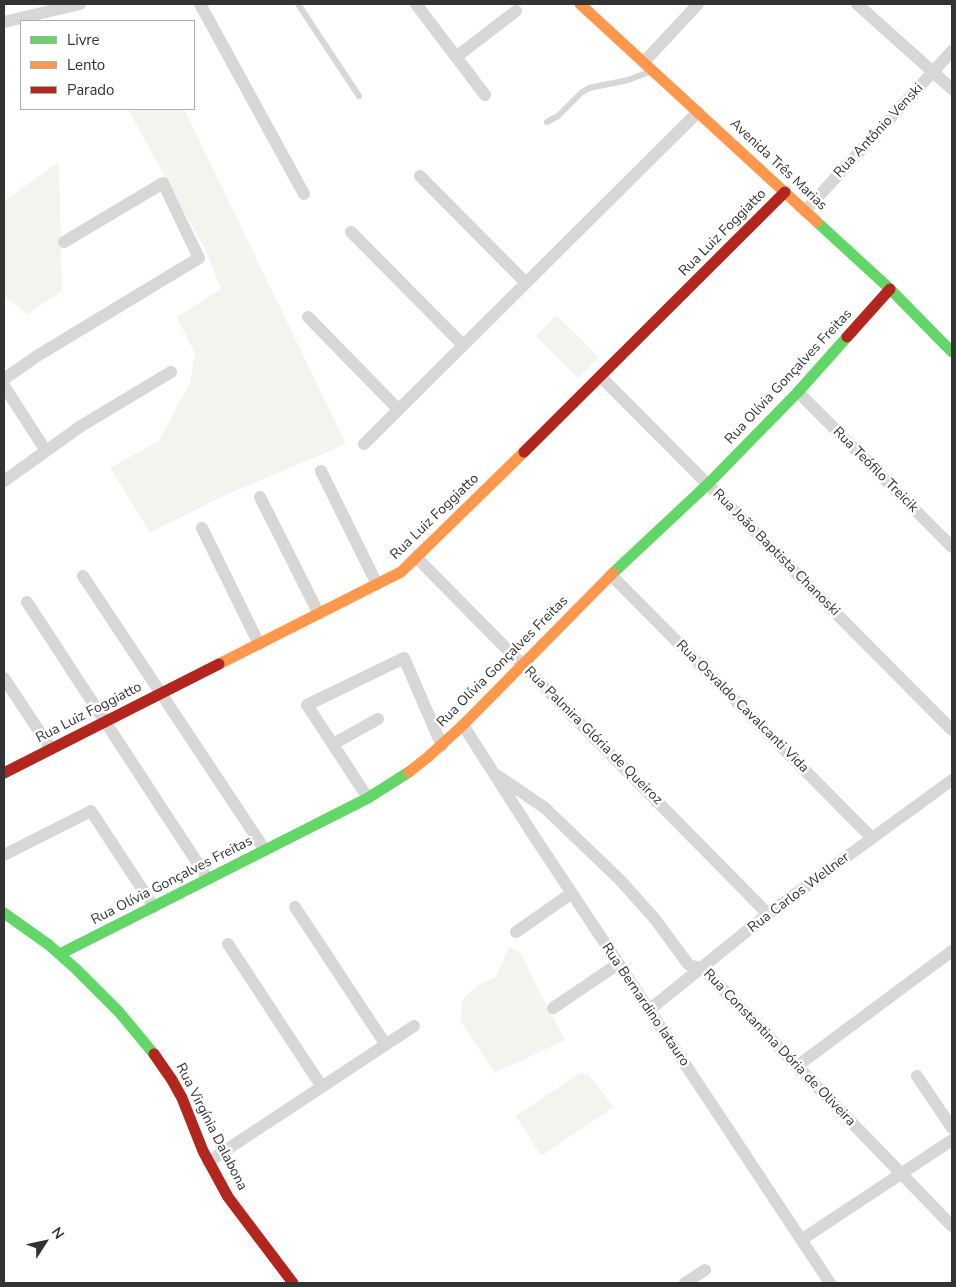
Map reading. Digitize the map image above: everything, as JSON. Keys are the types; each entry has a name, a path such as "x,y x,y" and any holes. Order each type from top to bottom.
{"street":[{"path":"4,22 80,4"},
{"path":"200,4 304,194"},
{"path":"416,4 485,95"},
{"name":"Avenida Três Marias","path":"580,4 890,289 952,352"},
{"path":"648,66 698,4"},
{"path":"856,4 952,89"},
{"path":"456,57 516,11"},
{"name":"Rua Antônio Venski","path":"805,211 952,51"},
{"path":"364,444 698,112"},
{"path":"420,176 526,283"},
{"path":"4,379 37,356 199,258 163,183 64,242"},
{"name":"Rua Luiz Foggiatto","path":"4,773 401,572 785,192"},
{"path":"350,232 463,345"},
{"name":"Rua Olívia Gonçalves Freitas","path":"60,954 368,798 398,780 442,746 611,575 708,484 798,392 890,289"},
{"path":"308,318 398,409"},
{"path":"4,481 81,426 171,372"},
{"name":"Rua João Baptista Chanoski","path":"600,376 952,730"},
{"path":"4,386 46,451"},
{"name":"Rua Teófilo Treicik","path":"798,392 952,547"},
{"path":"321,471 377,584"},
{"path":"260,497 319,614"},
{"path":"202,528 259,644"},
{"name":"Rua Palmira Glória de Queiroz","path":"417,558 768,914"},
{"name":"Rua Osvaldo Cavalcanti Vida","path":"611,575 872,838"},
{"path":"83,576 265,850"},
{"path":"27,602 208,879"},
{"path":"368,798 307,705 404,658 442,746"},
{"path":"4,678 51,749"},
{"path":"333,744 378,719"},
{"name":"Rua Bernardino Iatauro","path":"463,725 618,964 830,1283"},
{"name":"Rua Constantina Dória de Oliveira","path":"494,774 529,796 558,820 641,903 688,964 702,968 952,1226"},
{"name":"Rua Carlos Wellner","path":"649,1010 768,914 952,780"},
{"path":"4,855 91,811 154,907"},
{"path":"516,932 572,893"},
{"path":"295,907 386,1045"},
{"name":"Rua Virgínia Dalabona","path":"4,913 38,936 60,954 118,1012 162,1064 182,1098 208,1162 232,1204 294,1283"},
{"path":"228,944 322,1087"},
{"path":"797,1066 952,951"},
{"path":"553,1008 618,964"},
{"path":"208,1162 414,1026"},
{"path":"917,1076 952,1128"},
{"path":"801,1240 952,1140"},
{"path":"685,1283 705,1270"}],"lane":[{"path":"298,4 358,96"},
{"path":"547,122 558,116 581,93 589,88 628,80 648,66"}],"shaded area":[{"path":"184,110 346,444 223,496 150,532 110,468 159,441 190,383 195,354 177,317 221,289 206,251 129,111"},
{"path":"59,162 62,291 27,314 4,296 4,201"},
{"path":"556,315 599,357 578,378 536,336"},
{"path":"509,947 520,952 565,1040 495,1073 461,1021 462,1001 475,987 496,977"},
{"path":"580,1073 588,1074 614,1107 541,1156 516,1116"}],"traffic: fast":[{"path":"817,222 890,289 952,352"},
{"path":"613,573 708,484 798,392 847,337"},
{"path":"60,954 368,798 409,772"},
{"path":"4,913 49,945 76,969 119,1012 154,1054"}],"traffic: slow":[{"path":"580,4 817,222"},
{"path":"219,664 401,572 524,452"},
{"path":"409,772 463,725 613,573"}],"traffic: jam":[{"path":"524,452 785,192"},
{"path":"847,337 890,289"},
{"path":"4,773 219,664"},
{"path":"154,1054 182,1098 203,1151 228,1197 293,1283"}]}
